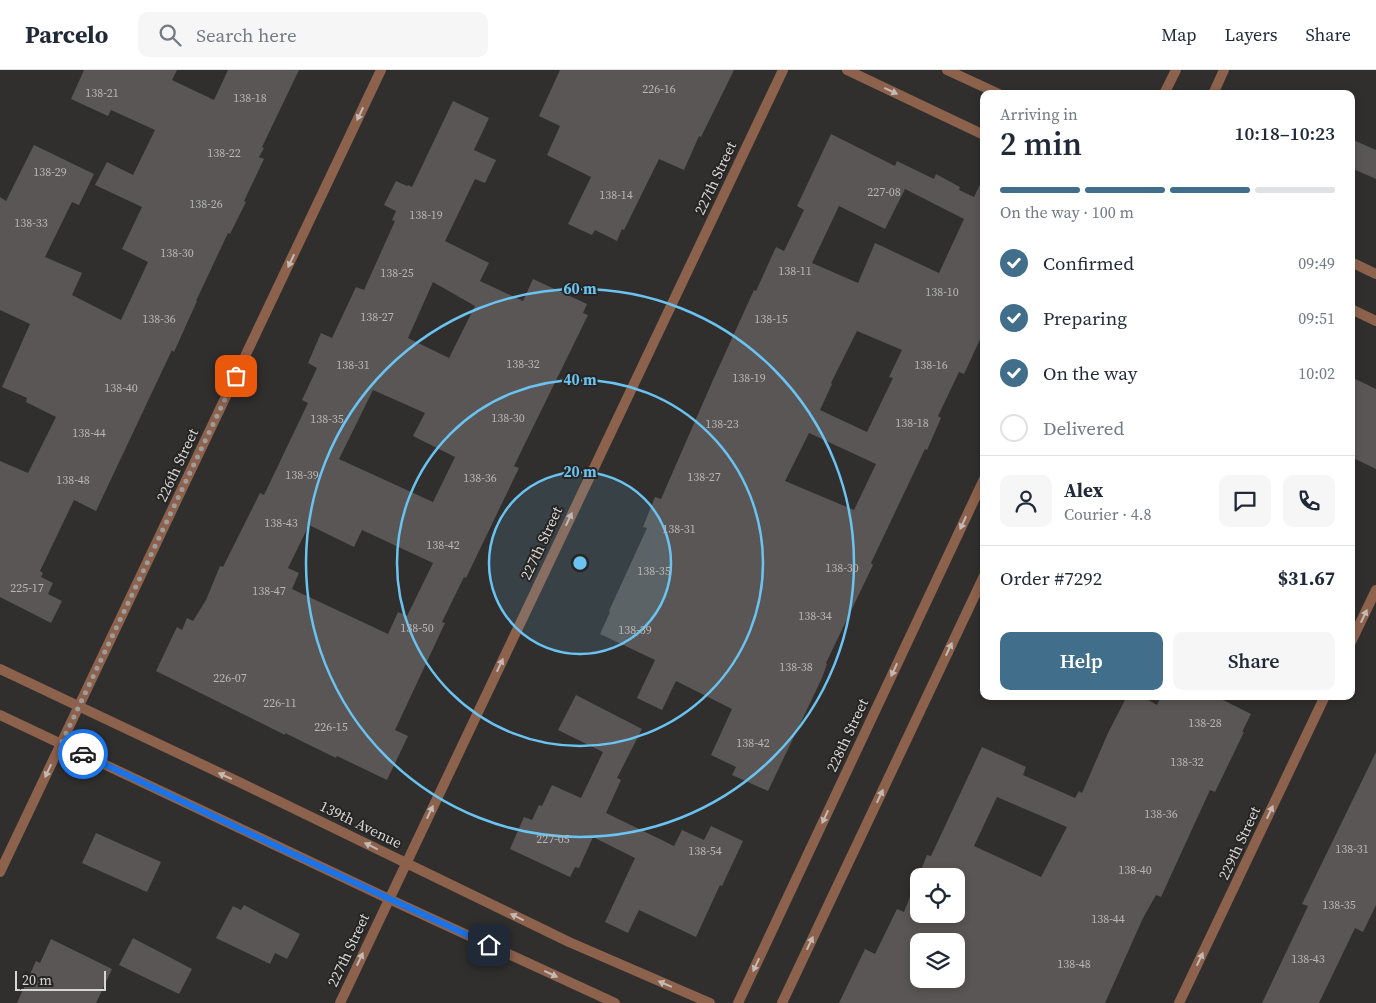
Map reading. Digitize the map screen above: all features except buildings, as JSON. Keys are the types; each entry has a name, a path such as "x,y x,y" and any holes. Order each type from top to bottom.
{"street":[{"name":"226th Street","path":"0,872 381,70"},
{"name":"227th Street","path":"340,1003 783,70"},
{"path":"847,70 980,133"},
{"path":"947,70 990,90"},
{"path":"1166,90 1176,70"},
{"path":"1215,90 1224,70"},
{"path":"1355,264 1376,274"},
{"path":"1355,311 1376,321"},
{"name":"228th Street","path":"738,1003 980,488"},
{"path":"782,1003 980,584"},
{"path":"1355,634 1376,590"},
{"name":"139th Avenue","path":"0,669 406,862 569,942 710,1003"},
{"name":"229th Street","path":"1179,1003 1323,700"},
{"path":"0,714 389,899 615,1003"}],"way so far":[{"path":"83,754 61,744 236,376"}],"route":[{"path":"83,754 489,945"}]}
